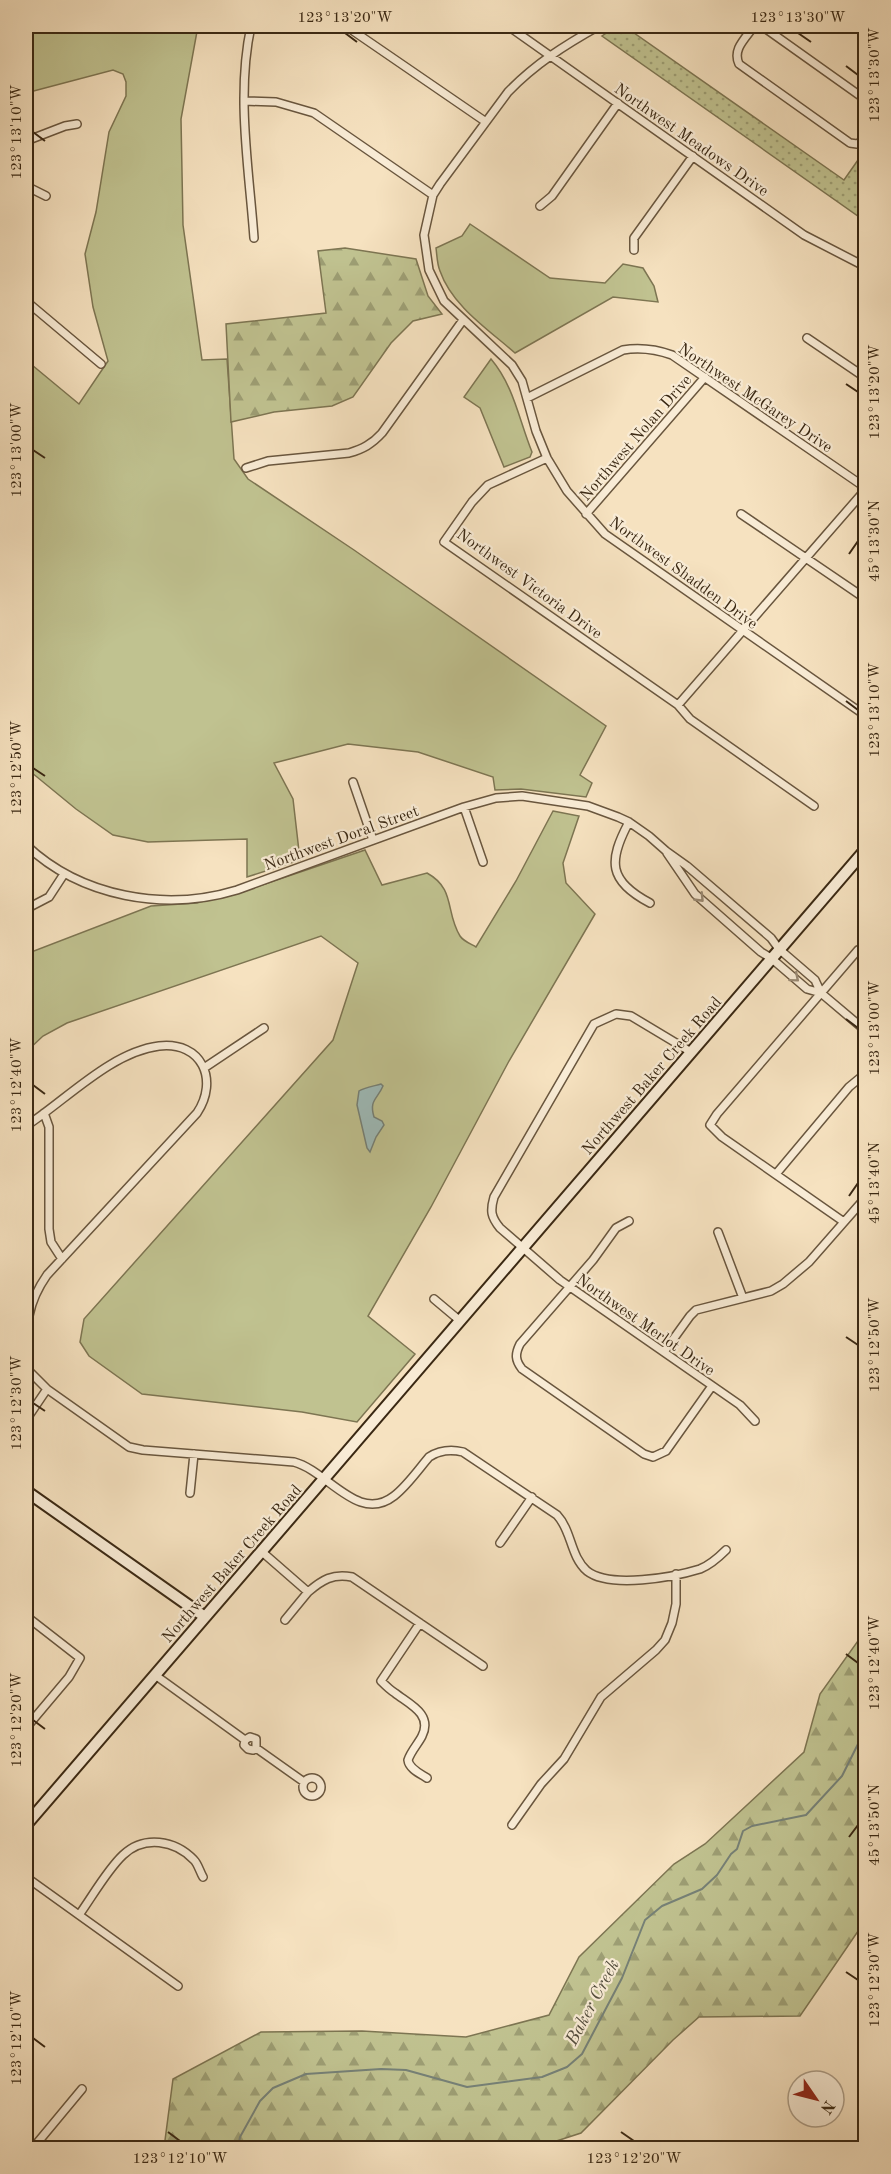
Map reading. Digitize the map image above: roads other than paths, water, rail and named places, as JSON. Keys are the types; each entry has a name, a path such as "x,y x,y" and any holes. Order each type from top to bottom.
{"main road":[{"name":"Northwest Baker Creek Road","path":"26,1825 866,849"},
{"path":"26,1491 205,1617"}],"street":[{"path":"251,26 244,70 244,101 254,238"},
{"path":"346,26 486,122"},
{"name":"Northwest Meadows Drive","path":"507,26 804,234 866,267"},
{"path":"244,101 276,102 314,113 433,195 508,92 550,55 598,26"},
{"path":"754,26 736,51 735,57 739,64 850,143 857,144 866,139"},
{"path":"762,26 866,100"},
{"path":"540,206 552,196 618,103"},
{"path":"26,141 76,124"},
{"path":"634,250 634,238 693,156"},
{"path":"26,186 46,196"},
{"name":"Northwest Shadden Drive","path":"433,195 424,236 429,270 444,301 512,364 522,381 536,431 547,458 567,492 605,534 866,717"},
{"path":"26,301 101,364"},
{"path":"246,468 268,461 349,453 362,450 373,443 463,320"},
{"path":"807,338 866,378"},
{"name":"Northwest McGarey Drive","path":"527,398 623,350 639,348 656,350 672,355 866,488"},
{"name":"Northwest Nolan Drive","path":"586,514 705,377"},
{"name":"Northwest Victoria Drive","path":"547,458 488,485 472,502 444,542 678,705"},
{"path":"814,806 690,719 678,705 866,488"},
{"path":"741,514 866,599"},
{"path":"353,782 373,840"},
{"name":"Northwest Doral Street","path":"26,845 64,874 89,885 144,899 203,898 237,890 464,807 496,798 522,796 588,806 629,822 687,866 771,938 779,949 815,980 821,993"},
{"path":"464,807 483,862"},
{"path":"629,822 617,843 615,854 618,875 625,886 650,903"},
{"name":"Northwest Doral Street","path":"666,851 695,894 807,989 821,993"},
{"path":"26,909 49,897 64,874"},
{"path":"844,1222 722,1137 710,1125 858,950 866,947"},
{"path":"821,993 866,1031"},
{"name":"Northwest Merlot Drive","path":"691,1052 631,1016 616,1014 594,1024 494,1197 491,1211 494,1220 522,1248 570,1287 740,1405 755,1421"},
{"path":"204,1068 264,1028"},
{"path":"26,1126 98,1073 146,1048 177,1046 195,1056 204,1068 208,1082 207,1092 197,1113 62,1259 36,1292 29,1311 26,1368 47,1389 129,1447 294,1462 313,1469 352,1500 363,1504 383,1503 395,1496 429,1457 436,1453 450,1450 463,1452 532,1497 563,1521 580,1563 596,1576 614,1581 630,1581 676,1574 701,1569 720,1557 726,1550"},
{"path":"776,1174 849,1087 866,1073"},
{"path":"45,1113 49,1127 49,1229 51,1242 62,1259"},
{"path":"664,1353 696,1310 771,1290 797,1274 866,1197"},
{"path":"629,1221 616,1228 593,1260 520,1344 517,1351 517,1363 531,1376 644,1454 653,1457 666,1451 712,1386"},
{"path":"718,1232 743,1298"},
{"path":"434,1299 459,1320"},
{"path":"26,1420 47,1389"},
{"path":"190,1493 194,1454"},
{"path":"500,1543 532,1497"},
{"path":"261,1551 308,1592"},
{"path":"512,1825 541,1784 564,1759 601,1697 665,1640 676,1604 676,1574"},
{"path":"285,1620 317,1584 334,1575 352,1577 483,1666"},
{"path":"26,1616 80,1658 69,1677 26,1728"},
{"path":"420,1623 381,1681 393,1693 419,1710 423,1716 422,1736 408,1764 427,1778"},
{"path":"154,1675 245,1740 244,1745 248,1749 256,1748 304,1782"},
{"path":"79,1915 120,1857 136,1846 163,1842 173,1845 195,1861 203,1877"},
{"path":"26,1877 178,1986"},
{"path":"33,2148 82,2089"}],"water":[{"path":"381,1084 383,1086 372,1107 374,1117 382,1121 384,1125 370,1152 367,1148 357,1105 359,1091"}],"waterway":[{"name":"Baker Creek","path":"238,2148 240,2137 260,2101 273,2088 306,2074 381,2069 406,2070 467,2087 542,2077 567,2067 582,2054 622,1978 645,1920 662,1906 702,1889 717,1875 737,1849 743,1831 752,1826 806,1815 842,1776 866,1728"}]}
